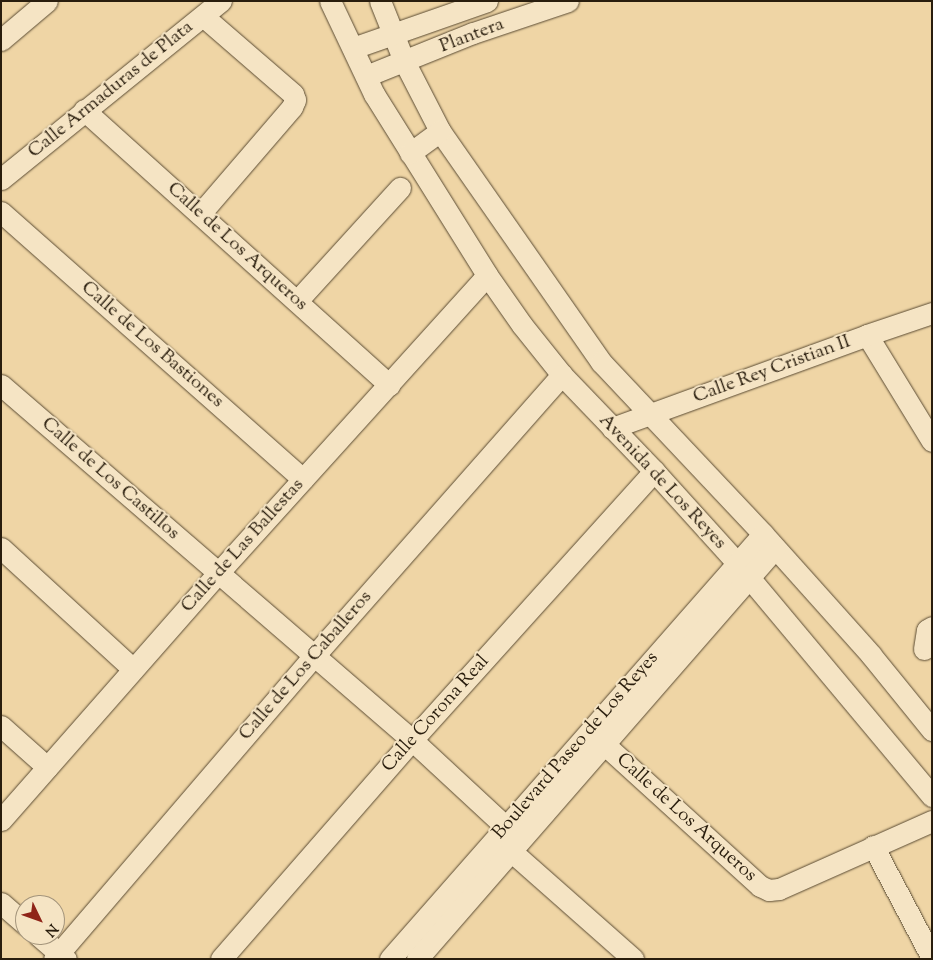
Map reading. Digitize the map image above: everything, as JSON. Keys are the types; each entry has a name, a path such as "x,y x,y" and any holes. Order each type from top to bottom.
{"street":[{"name":"Calle Armaduras de Plata","path":"1,179 221,1"},
{"name":"Avenida de Los Reyes","path":"330,1 374,94 487,275 522,325 562,375 654,471 743,570 932,796"},
{"name":"Avenida de Los Reyes","path":"380,1 404,61 440,132 601,362 769,541 871,655 932,730"},
{"name":"Plantera","path":"353,48 487,1"},
{"name":"Plantera","path":"366,76 473,34 560,3"},
{"path":"1,40 36,5"},
{"path":"200,214 292,108 295,100 292,94 202,16"},
{"name":"Calle de Los Arqueros","path":"84,110 389,385"},
{"path":"410,153 440,132"},
{"path":"297,301 400,188"},
{"name":"Calle de Los Bastiones","path":"1,212 303,478"},
{"name":"Calle de Las Ballestas","path":"1,820 219,572 487,275"},
{"name":"Calle Rey Cristian II","path":"612,428 867,334 932,313"},
{"path":"867,334 932,440"},
{"name":"Calle de Los Caballeros","path":"60,957 314,656 562,375"},
{"name":"Calle de Los Castillos","path":"1,385 412,740 506,827"},
{"name":"Calle Corona Real","path":"221,959 412,740 654,471"},
{"name":"Boulevard Paseo de Los Reyes","path":"390,959 506,827 769,541"},
{"path":"1,548 133,669"},
{"name":"Boulevard Paseo de Los Reyes","path":"426,955 511,850 604,744 743,570"},
{"path":"924,649 927,630 932,628"},
{"path":"1,726 47,767"},
{"name":"Calle de Los Arqueros","path":"604,744 760,886 769,890 778,889 872,846"},
{"path":"932,821 872,846 932,958"},
{"path":"506,827 511,850 633,959"},
{"path":"1,903 15,915"},
{"path":"48,945 60,957"}]}
